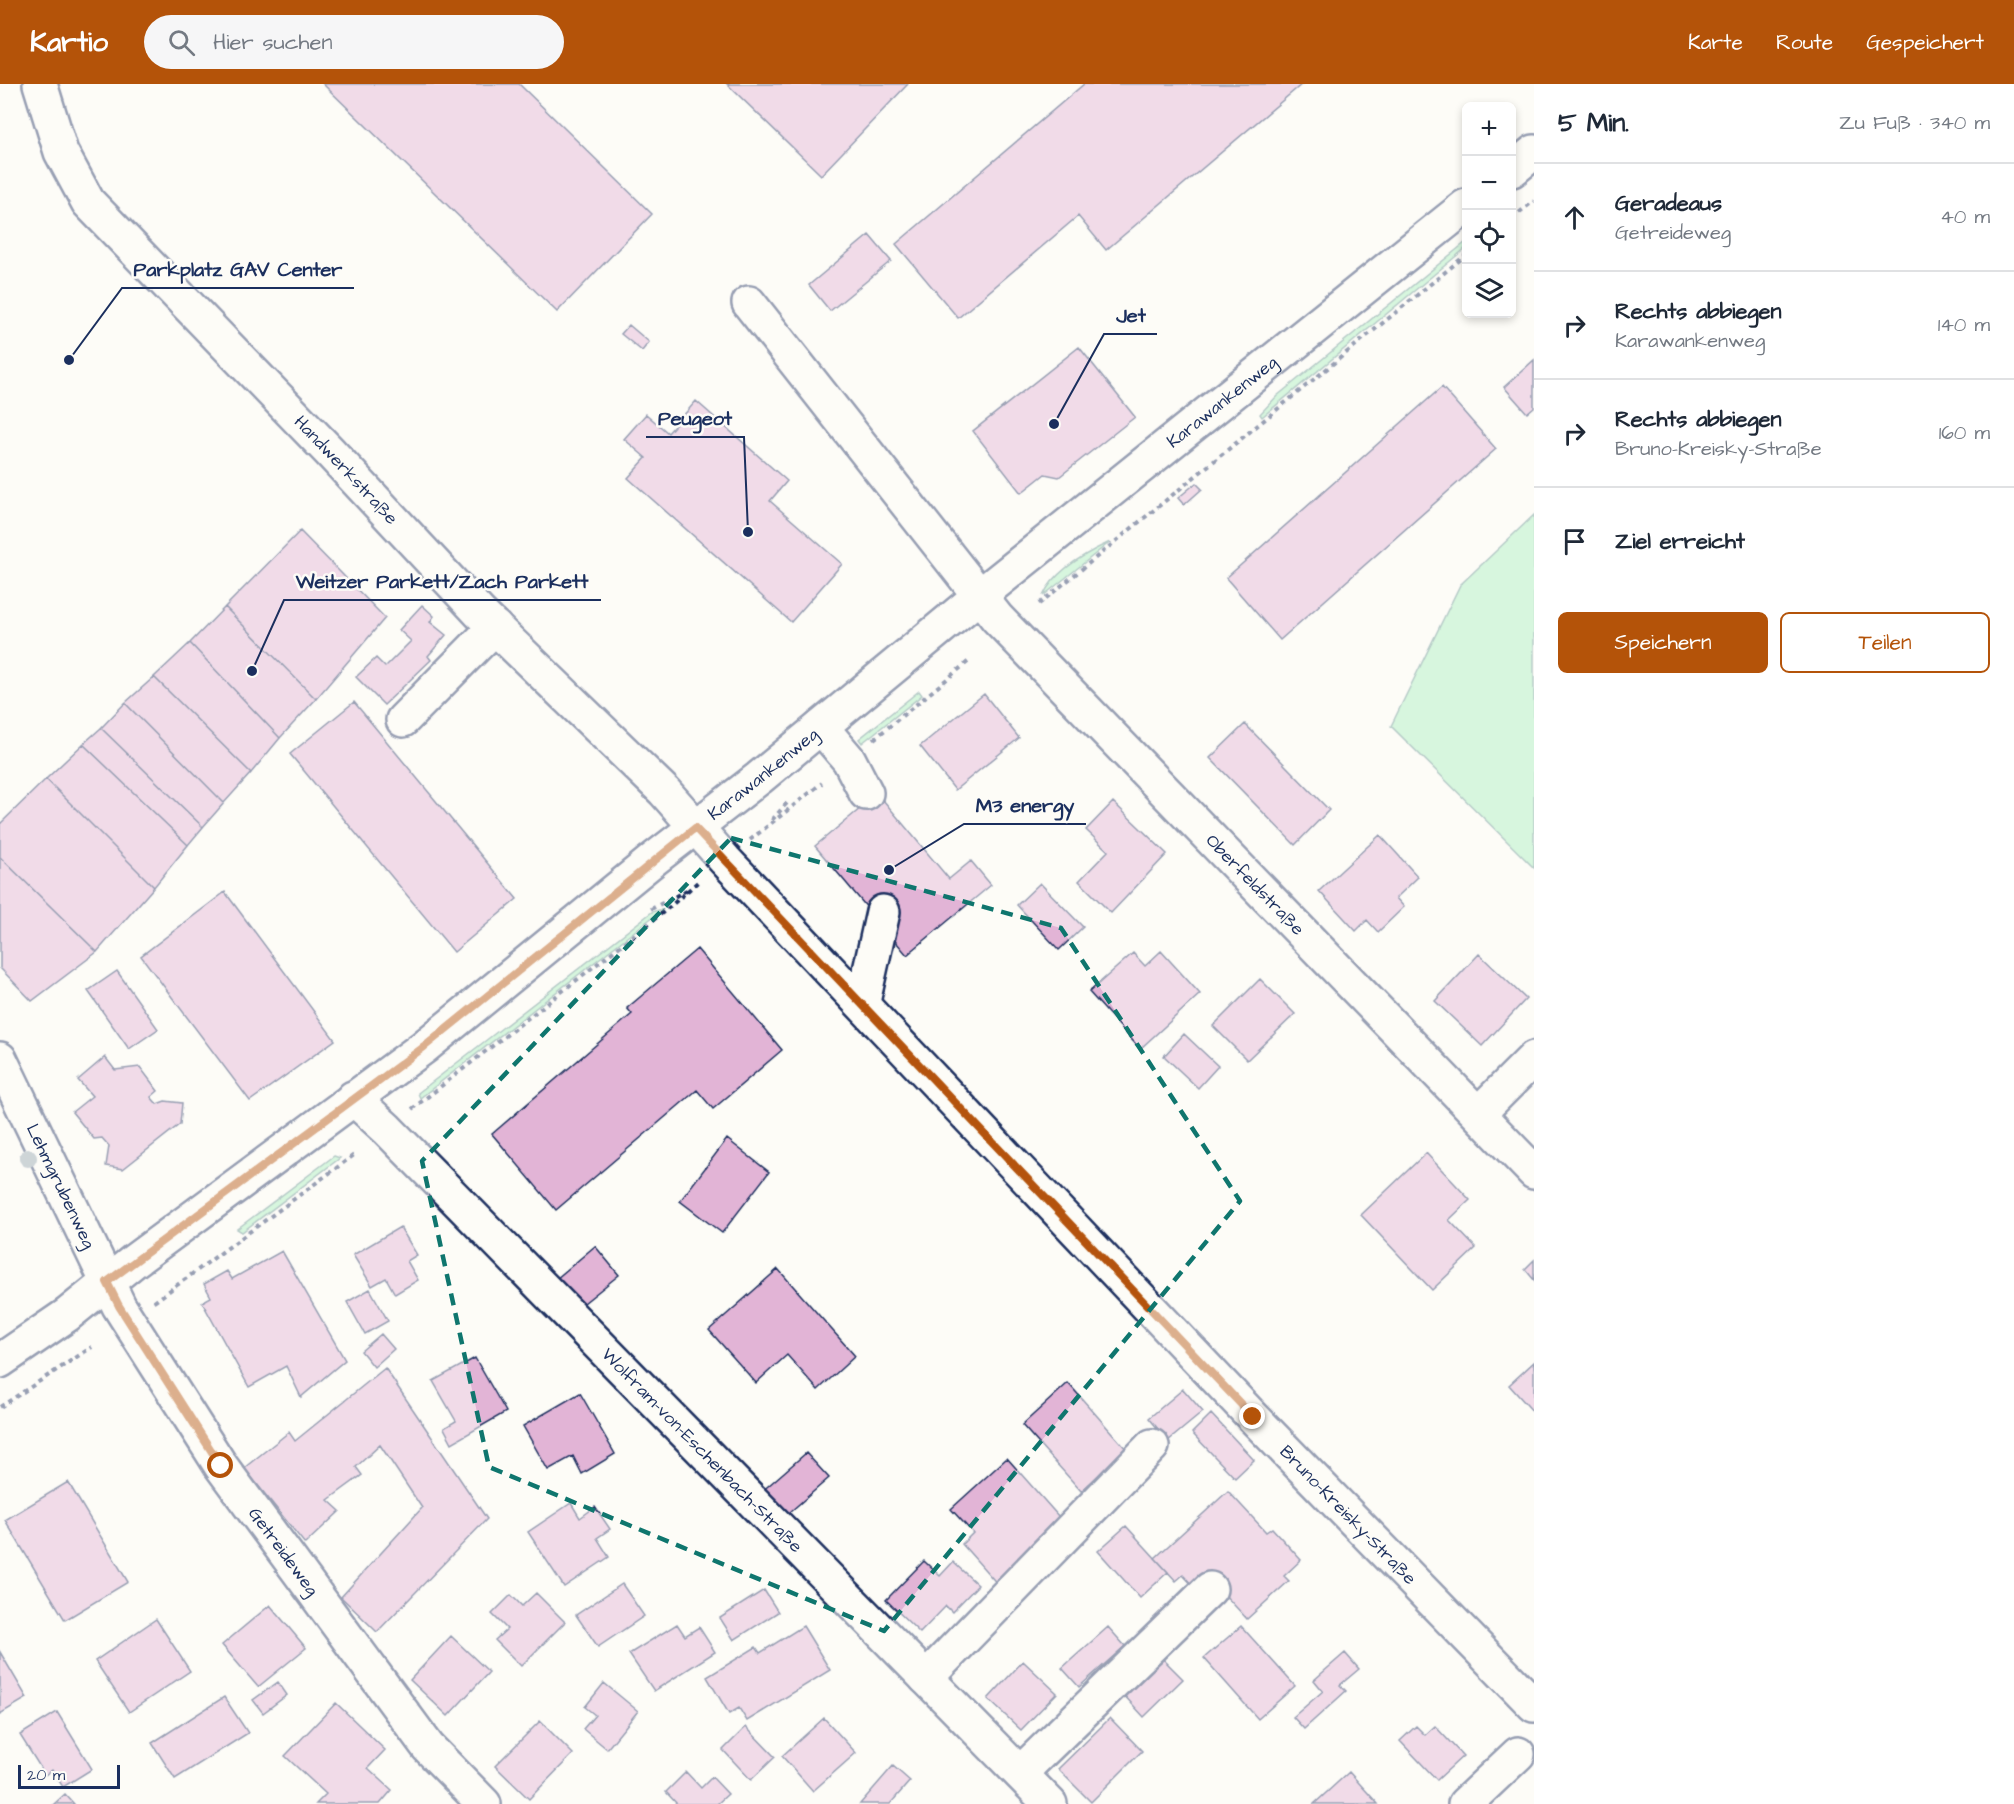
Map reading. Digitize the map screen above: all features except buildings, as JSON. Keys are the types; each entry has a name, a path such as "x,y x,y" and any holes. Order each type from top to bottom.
{"street":[{"name":"Handwerkstraße","path":"40,84 61,152 88,202 495,627 664,791 695,828"},
{"path":"1516,167 1534,152"},
{"name":"Karawankenweg","path":"0,1361 67,1315 107,1282 424,1047 821,727 978,597 1462,210"},
{"path":"749,303 978,597"},
{"name":"Oberfeldstraße","path":"978,597 1534,1172"},
{"path":"403,720 495,627"},
{"path":"821,727 849,760 866,793"},
{"name":"Bruno-Kreisky-Straße","path":"695,828 863,1002 1253,1417 1534,1705"},
{"path":"863,1002 883,912"},
{"path":"1479,1113 1534,1058"},
{"name":"Lehmgrubenweg","path":"0,1059 107,1282"},
{"name":"Wolfram-von-Eschenbach-Straße","path":"353,1098 1050,1804"},
{"name":"Getreideweg","path":"107,1282 119,1306 221,1466 428,1747 484,1804"},
{"path":"926,1678 1152,1446"},
{"path":"1020,1773 1210,1588"},
{"path":"1466,1804 1518,1754"}],"path":[{"path":"1516,215 1534,201"},
{"path":"1039,604 1462,259"},
{"path":"409,1111 666,910 687,890"},
{"path":"147,1308 354,1155"},
{"path":"0,1407 92,1347"}],"highlighted area":[{"path":"731,838 1061,928 1240,1201 884,1631 489,1467 422,1161"}],"green space":[{"path":"1462,245 1462,251 1262,417 1260,414 1277,396"},
{"path":"1534,515 1534,868 1391,726 1460,585"},
{"path":"1110,542 1043,596 1063,571 1081,557"},
{"path":"919,691 922,695 862,743 859,739"},
{"path":"663,909 420,1098 418,1093 652,912"},
{"path":"334,1156 340,1158 242,1232 237,1229"}],"place":[{"name":"Parkplatz GAV Center","path":"69,360"},
{"name":"Jet","path":"1054,424"},
{"name":"Peugeot","path":"748,532"},
{"name":"Weitzer Parkett/Zach Parkett","path":"252,671"},
{"name":"M3 energy","path":"889,870"}],"route":[{"path":"221,1466 119,1306 107,1282 424,1047 695,828 863,1002 1253,1417"}]}
